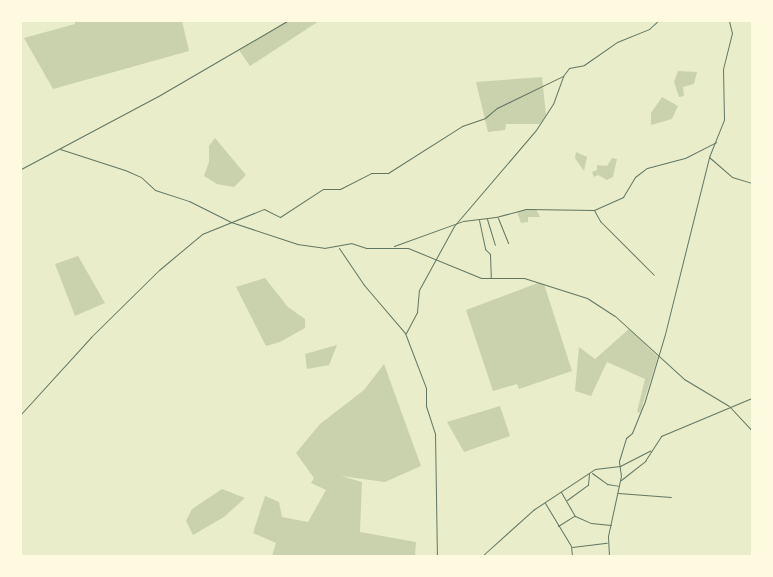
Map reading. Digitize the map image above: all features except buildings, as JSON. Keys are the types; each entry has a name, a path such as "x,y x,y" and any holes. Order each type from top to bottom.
{"street":[{"path":"21,169 287,21"},
{"path":"406,333 417,312 418,294 454,226 536,130 553,104 563,76 570,68 584,65 605,49 640,34 658,21"},
{"path":"608,556 608,543 621,480 620,466 626,438 644,404 710,157 724,120 723,69 732,33 729,21"},
{"path":"21,414 86,342 177,253 202,234 264,209 280,217 323,189 340,189 371,173 388,173 462,126 479,121 532,90 563,76"},
{"path":"394,246 454,226 526,209 594,210 623,198 635,177 647,168 685,158 716,142"},
{"path":"60,149 125,170 141,177 155,190 189,201 231,222 297,244 339,247 351,243 370,248 394,246 408,248 491,279 524,278 588,298 615,316 684,379 729,406 752,431"},
{"path":"710,157 732,177 752,183"},
{"path":"594,210 600,222 654,275"},
{"path":"497,217 508,243"},
{"path":"487,218 495,245"},
{"path":"479,219 485,249 490,254 491,279"},
{"path":"339,247 364,285 406,333 426,388 426,406 435,433 437,556"},
{"path":"621,480 641,466 661,436 752,398"},
{"path":"482,556 545,502 590,473 620,466 650,451"},
{"path":"590,473 607,484 619,486"},
{"path":"566,501 588,485 590,473"},
{"path":"561,492 574,516 591,523 612,525"},
{"path":"617,493 671,497"},
{"path":"545,502 571,547 572,556"},
{"path":"558,526 574,516"},
{"path":"571,547 608,543"}],"green space":[{"path":"75,21 182,21 189,51 53,89 24,38 75,24"},
{"path":"287,21 319,21 250,66 239,50"},
{"path":"678,71 697,72 694,84 683,87 684,96 679,97 674,82"},
{"path":"542,77 546,115 540,124 506,124 505,130 488,132 476,82"},
{"path":"662,97 678,106 672,119 651,125 651,113"},
{"path":"215,138 246,175 234,187 217,184 204,176 209,162 209,146"},
{"path":"576,152 587,157 584,171 575,158"},
{"path":"612,158 617,159 613,177 607,180 598,175 594,177 592,172 597,170 597,165 607,166"},
{"path":"526,209 536,209 540,217 528,217 528,222 521,223 517,212"},
{"path":"78,256 105,303 75,316 55,264"},
{"path":"265,278 288,307 305,319 305,328 280,342 266,346 236,287"},
{"path":"538,283 544,284 572,371 519,389 517,384 493,391 466,310"},
{"path":"629,329 658,357 640,413 637,412 645,379 607,362 591,396 575,391 579,347 595,359"},
{"path":"337,345 329,365 307,369 305,354"},
{"path":"384,364 421,466 385,482 341,476 362,482 360,532 416,542 415,556 272,556 276,543 253,533 265,496 279,502 282,517 308,522 326,490 311,483 314,478 296,453 320,424 364,390"},
{"path":"500,406 510,436 464,452 447,422"},
{"path":"222,489 245,498 224,517 193,535 186,521 192,509"}]}
